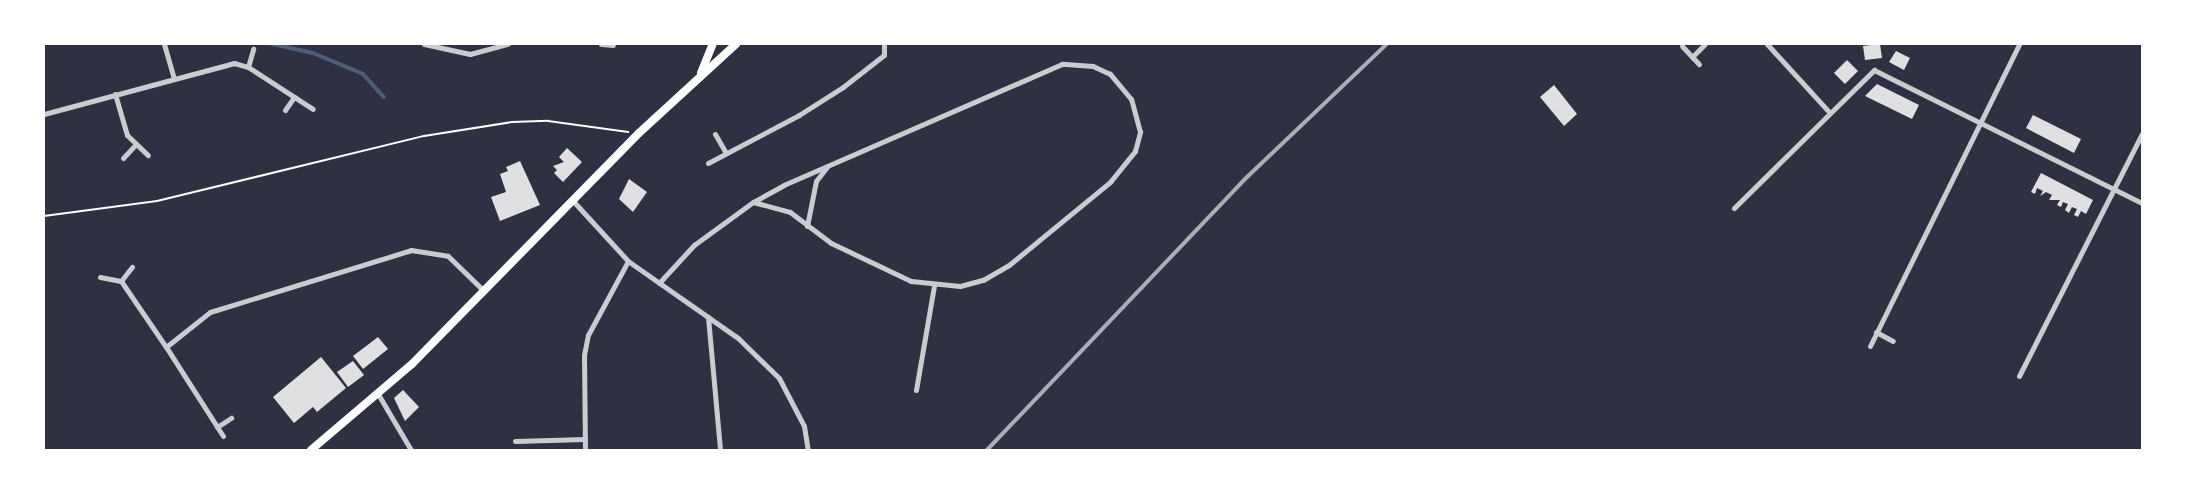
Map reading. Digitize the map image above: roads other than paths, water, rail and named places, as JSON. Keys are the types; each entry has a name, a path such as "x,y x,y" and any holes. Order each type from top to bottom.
{"main road":[{"path":"700,76 712,44"},
{"path":"311,450 378,394 574,202 639,134 736,44"}],"street":[{"path":"164,44 174,78"},
{"path":"424,44 446,52 470,54 508,44"},
{"path":"601,44 613,45"},
{"path":"1692,57 1705,44"},
{"path":"1767,44 1830,113"},
{"path":"1870,345 2019,44"},
{"path":"708,163 820,102 875,63 885,46"},
{"path":"1682,46 1699,64"},
{"path":"248,67 253,49"},
{"path":"659,283 694,245 753,202 828,165 1046,68 1077,63 1093,66 1110,74 1122,85 1131,99 1140,132 1135,151 1110,182 1009,265 983,280 960,286 934,286 887,272 831,243 790,212 753,202"},
{"path":"44,114 223,64 248,67 313,110"},
{"path":"1734,208 1874,70 2142,203"},
{"path":"115,94 127,135 148,155"},
{"path":"285,110 294,97"},
{"path":"716,134 726,153"},
{"path":"2019,376 2142,134"},
{"path":"123,158 135,145"},
{"path":"807,226 816,181 828,165"},
{"path":"574,202 628,261 738,338 778,378 804,426 808,450"},
{"path":"166,347 201,318 225,304 411,250 448,256 484,291"},
{"path":"585,450 584,355 588,335 628,261"},
{"path":"121,281 132,267"},
{"path":"100,277 121,281 223,436"},
{"path":"916,390 934,286"},
{"path":"708,316 720,450"},
{"path":"1876,332 1893,341"},
{"path":"378,394 411,450"},
{"path":"218,427 231,418"},
{"path":"515,441 585,438"}],"waterway":[{"path":"272,44 313,53 363,74 384,97"}],"railway":[{"path":"987,450 1245,179 1387,44"}]}
